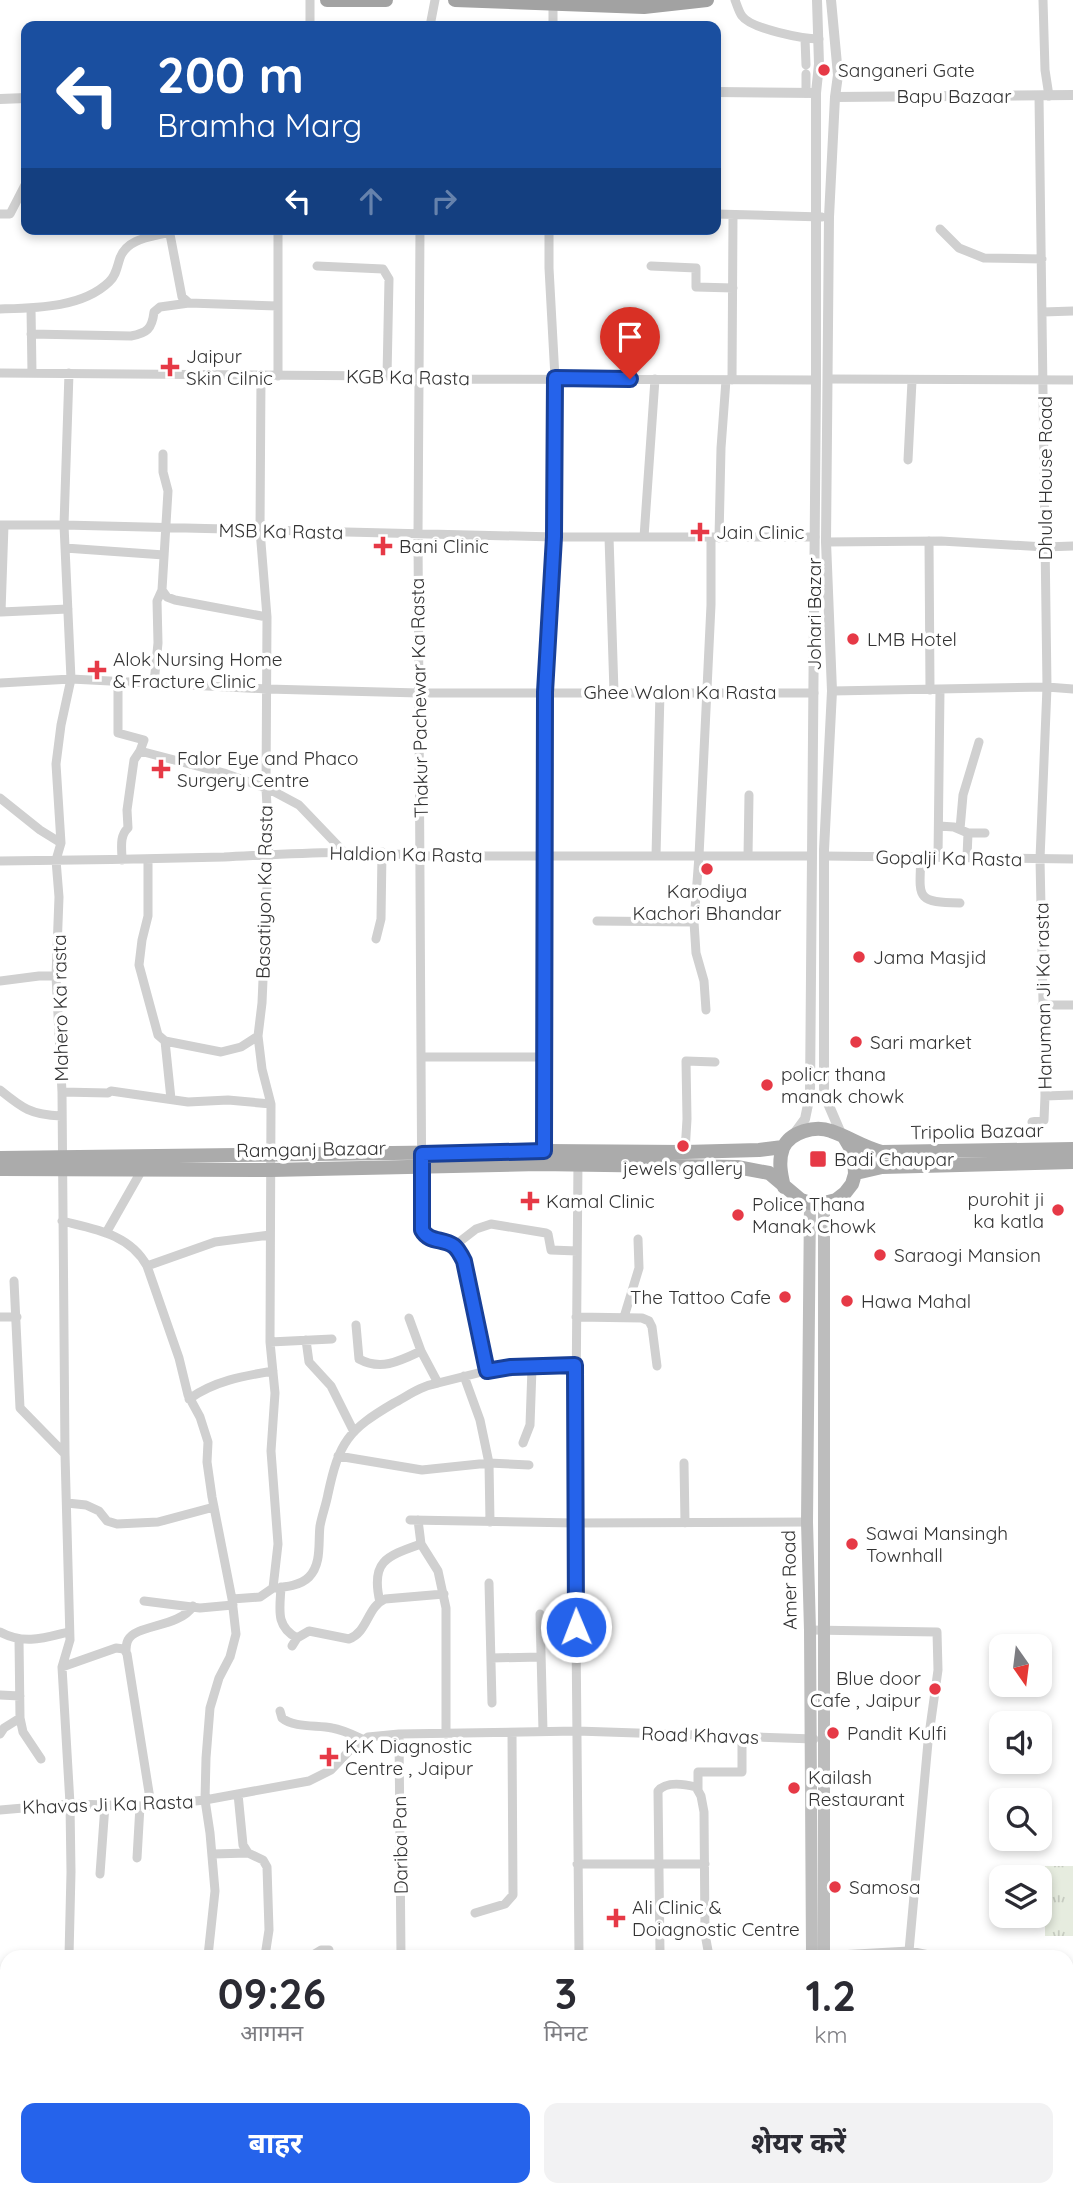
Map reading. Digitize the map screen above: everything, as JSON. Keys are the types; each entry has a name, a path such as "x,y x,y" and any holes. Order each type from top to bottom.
{"highway":[{"path":"327,0 386,0"},
{"path":"455,0 645,7 702,1"}],"main road":[{"path":"821,1128 843,1137 854,1154 856,1173 852,1184 836,1199 817,1203 801,1200 785,1187 780,1167 787,1143 809,1129 821,1128"},
{"name":"Tripolia Bazaar","path":"843,1137 882,1152 1073,1149"},
{"name":"Ramganj Bazaar","path":"0,1158 143,1168 578,1158 759,1150 787,1143"},
{"name":"Ramganj Bazaar","path":"422,1160 544,1151 578,1158 753,1169 769,1173 785,1187"},
{"name":"Ramganj Bazaar","path":"0,1169 62,1162 271,1163"},
{"name":"Tripolia Bazaar","path":"856,1173 881,1167 1073,1162"},
{"name":"Amer Road","path":"817,1203 807,1522 817,1630"},
{"name":"Amer Road","path":"817,1203 818,1950"}],"street":[{"path":"310,0 310,21"},
{"path":"431,21 435,0"},
{"path":"735,0 743,18 751,23 805,39 819,38"},
{"name":"Johari Bazar","path":"817,0 819,38 811,93 817,217 816,281 822,380"},
{"name":"Johari Bazar","path":"787,1143 805,1119 810,1094 814,692 820,540 822,380 838,64 831,0"},
{"name":"Dhula House Road","path":"1040,859 1047,687 1042,259 1045,70 1043,0"},
{"path":"553,4 553,21"},
{"path":"721,92 811,93 806,70 805,39"},
{"name":"Bapu Bazaar","path":"835,96 1073,95"},
{"path":"0,99 21,98"},
{"path":"0,214 10,214 21,193"},
{"path":"721,214 829,218"},
{"path":"706,1010 704,981 696,953 694,922 705,691 721,447 729,380 733,215"},
{"path":"940,229 959,248 984,258 1042,259"},
{"path":"0,309 63,303 95,293 111,281 125,247 131,242 154,235"},
{"path":"171,235 182,297 188,303"},
{"path":"278,235 278,376"},
{"name":"Thakur Pachewar Ka Rasta","path":"420,235 418,535 422,1230 425,1236 454,1246"},
{"path":"544,1151 545,692 554,537 555,378 550,235"},
{"path":"317,266 383,270 389,279 387,376"},
{"path":"651,266 696,268 696,288 733,288"},
{"path":"816,281 829,281"},
{"path":"31,334 131,336 146,332 151,327 154,312 160,307 188,303 278,306"},
{"path":"31,308 32,373"},
{"path":"1043,312 1073,311"},
{"name":"KGB Ka Rasta","path":"0,373 387,376 418,379 1073,380"},
{"path":"56,860 61,843 56,764 71,679 64,525 69,373"},
{"name":"Basatiyon Ka Rasta","path":"261,376 260,530 267,617 266,789 269,840 258,1037 262,1069 271,1104 270,1342 275,1393 271,1451 278,1544 277,1588 281,1622 295,1642 309,1631 349,1639 354,1637 359,1634 371,1611 380,1602"},
{"path":"644,537 654,379"},
{"path":"908,460 912,381"},
{"path":"154,683 158,643 157,601 162,590 168,491 163,472 163,454"},
{"path":"2,525 1,611 68,609"},
{"name":"MSB Ka Rasta","path":"2,525 418,535 929,541 1073,546"},
{"path":"609,537 614,692"},
{"name":"Johari Bazar","path":"820,540 831,691 824,856 824,1094 843,1137"},
{"path":"929,541 938,857"},
{"path":"65,548 164,555"},
{"path":"162,590 167,597 175,600 267,617"},
{"name":"Ghee Walon Ka Rasta","path":"0,682 71,679 267,689 419,692 814,692"},
{"path":"118,681 118,733 144,740 134,760 127,810 128,828 122,837 122,860"},
{"path":"831,691 1047,687 1073,689"},
{"path":"656,856 660,692"},
{"path":"967,858 963,795 979,742"},
{"path":"140,751 224,773 299,805 344,852"},
{"path":"748,856 749,795"},
{"path":"0,797 40,830 61,843"},
{"path":"939,826 985,833"},
{"name":"Haldion Ka Rasta","path":"0,861 122,860 344,852 421,856 812,856"},
{"path":"376,939 380,919 382,852"},
{"name":"Gopalji Ka Rasta","path":"824,856 1073,859"},
{"path":"921,857 919,888 925,898 933,902 960,903"},
{"path":"148,859 148,916 141,947 140,973 158,1035 165,1041 221,1052 241,1047 258,1037"},
{"name":"Hanuman Ji Ka rasta","path":"1032,1122 1044,1120 1045,1096 1040,859"},
{"name":"Mahero Ka rasta","path":"56,860 59,897 56,976 62,1092 65,1454 70,1640 62,1667 70,1804 69,1950"},
{"path":"597,921 694,922"},
{"path":"0,981 56,976"},
{"path":"1042,1005 1073,1005"},
{"path":"165,1041 171,1099"},
{"path":"422,1057 545,1057"},
{"path":"685,1152 686,1061 715,1062"},
{"path":"0,1090 22,1108 43,1115 61,1116"},
{"path":"62,1092 111,1091 188,1102 228,1100 271,1104"},
{"path":"1045,1096 1073,1096"},
{"path":"578,1158 575,1523 579,1950"},
{"path":"106,1233 143,1168"},
{"path":"62,1221 96,1228 131,1245 140,1253 179,1358 189,1399 194,1403 208,1442 207,1462 236,1634 210,1708 205,1800 215,1891 209,1950"},
{"path":"487,1371 464,1261 454,1246 476,1229 491,1224 545,1233 548,1234 551,1250 577,1251"},
{"path":"147,1266 215,1242 270,1235"},
{"path":"624,1317 639,1268 638,1239"},
{"path":"14,1281 20,1408 65,1454"},
{"path":"0,1317 16,1317"},
{"path":"576,1317 624,1317 649,1321 657,1366"},
{"path":"409,1318 421,1351 438,1383"},
{"path":"356,1325 357,1353 359,1359 366,1363 384,1365 401,1361 421,1351"},
{"path":"270,1342 332,1339"},
{"path":"306,1340 309,1362 331,1387 354,1432"},
{"path":"144,1601 193,1606 232,1602 260,1597 309,1577 320,1554 321,1522 338,1456 354,1432 371,1417 424,1385 511,1367 575,1365"},
{"path":"523,1443 530,1424 532,1368"},
{"path":"189,1399 223,1381 272,1371"},
{"path":"464,1376 480,1420 489,1463 490,1522"},
{"path":"338,1456 422,1470 489,1463 529,1465"},
{"path":"684,1463 685,1523"},
{"path":"66,1503 86,1505 99,1511 107,1521 117,1524 158,1522 214,1507"},
{"path":"446,1734 444,1594 438,1571 421,1544 414,1520 575,1523 807,1522"},
{"path":"421,1544 388,1556 381,1563 376,1581 380,1602 392,1598 444,1594"},
{"path":"489,1583 492,1703"},
{"path":"151,1805 126,1652 128,1640 134,1633 188,1615 193,1606"},
{"path":"540,1614 542,1731"},
{"path":"817,1630 937,1632 938,1670 928,1742 909,1950"},
{"path":"0,1632 27,1641 68,1632"},
{"path":"19,1639 20,1718 23,1732 41,1759"},
{"path":"62,1667 116,1648 126,1652"},
{"path":"491,1658 541,1657"},
{"path":"0,1695 20,1696"},
{"path":"280,1711 282,1718 290,1724 346,1731 364,1740 368,1737 399,1734 577,1731"},
{"path":"0,1734 4,1728 20,1718"},
{"name":"Road Khavas","path":"577,1731 817,1739"},
{"path":"475,1913 505,1904 513,1895 512,1733"},
{"name":"Dariba Pan","path":"399,1734 401,1950"},
{"path":"698,1790 698,1772 742,1772 742,1736"},
{"name":"Khavas Ji Ka Rasta","path":"0,1810 70,1804 140,1806 205,1800 309,1781 331,1770 352,1748 364,1740"},
{"path":"660,1950 658,1791 666,1785 676,1784 696,1787 701,1796 704,1812 705,1934 708,1950"},
{"path":"238,1794 241,1838 248,1853"},
{"path":"100,1874 105,1805"},
{"path":"137,1858 140,1806"},
{"path":"213,1854 248,1853 263,1860 267,1867 269,1930 266,1950"},
{"path":"577,1864 705,1864"},
{"path":"321,1950 329,1950"}],"green space":[{"path":"1052,1866 1073,1866 1073,1936 1045,1936 1045,1928 1052,1928"}],"place":[{"name":"Sanganeri Gate","path":"824,70"},
{"name":"Jaipur Skin Cilnic","path":"170,367"},
{"name":"Jain Clinic","path":"700,532"},
{"name":"Bani Clinic","path":"383,546"},
{"name":"LMB Hotel","path":"853,639"},
{"name":"Alok Nursing Home & Fracture Clinic","path":"97,670"},
{"name":"Falor Eye and Phaco Surgery Centre","path":"161,769"},
{"name":"Karodiya Kachori Bhandar","path":"707,869"},
{"name":"Jama Masjid","path":"859,957"},
{"name":"Sari market","path":"856,1042"},
{"name":"policr thana manak chowk","path":"767,1085"},
{"name":"jewels gallery","path":"683,1146"},
{"name":"Badi Chaupar","path":"818,1159"},
{"name":"Kamal Clinic","path":"530,1201"},
{"name":"purohit ji ka katla","path":"1058,1210"},
{"name":"Police Thana Manak Chowk","path":"738,1215"},
{"name":"Saraogi Mansion","path":"880,1255"},
{"name":"The Tattoo Cafe","path":"785,1297"},
{"name":"Hawa Mahal","path":"847,1301"},
{"name":"Sawai Mansingh Townhall","path":"852,1544"},
{"name":"Blue door Cafe , Jaipur","path":"935,1689"},
{"name":"Pandit Kulfi","path":"833,1733"},
{"name":"K.K Diagnostic Centre , Jaipur","path":"329,1757"},
{"name":"Kailash Restaurant","path":"794,1788"},
{"name":"Samosa","path":"835,1887"},
{"name":"Ali Clinic & Doiagnostic Centre","path":"616,1918"}],"route":[{"path":"576,1627 575,1365 511,1367 487,1371 464,1261 454,1246 433,1240 425,1236 422,1230 422,1154 544,1151 545,692 554,537 555,378 630,379"}]}
